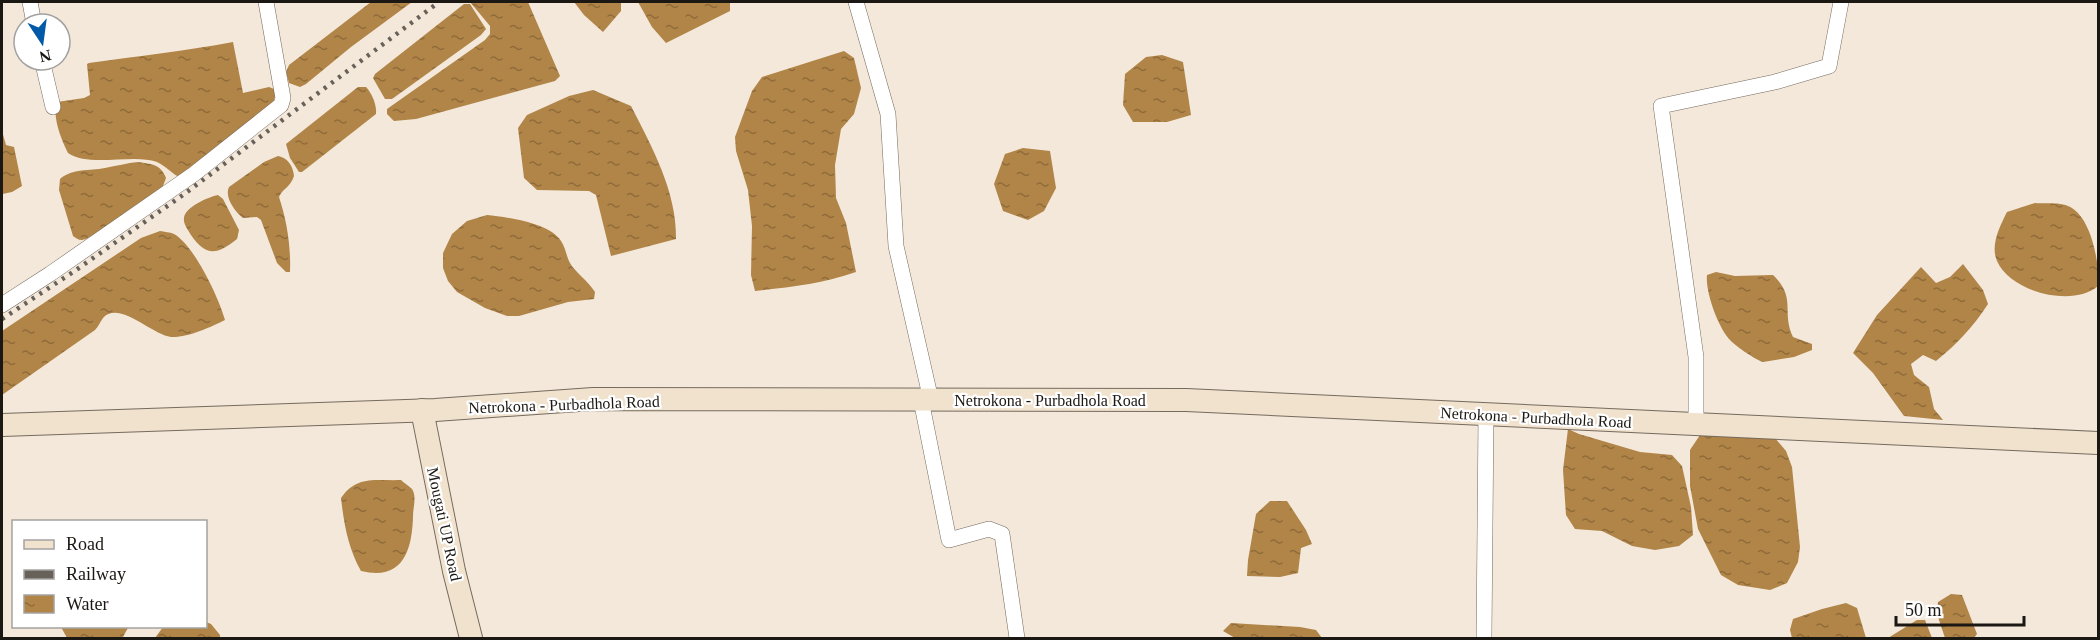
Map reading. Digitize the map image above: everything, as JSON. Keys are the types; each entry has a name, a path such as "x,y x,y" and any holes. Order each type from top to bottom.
{"main road":[{"name":"Netrokona - Purbadhola Road","path":"2,425 422,410 593,399 1186,400 2098,443"},
{"name":"Mougati UP Road","path":"422,410 454,571 471,639"}],"street":[{"path":"2,305 194,174 281,105 283,98 266,2"},
{"path":"856,2 888,114 896,246 926,400 949,540 989,529 1002,534 1017,639"},
{"path":"1696,424 1696,357 1661,106 1775,82 1829,66 1841,2"},
{"path":"45,72 53,107"},
{"path":"1484,639 1486,414"}],"water":[{"path":"371,2 412,2 306,84 300,87 289,83 286,72 289,65"},
{"path":"470,2 528,2 560,76 555,81 416,119 394,121 387,114 387,109 485,40 490,34 490,26"},
{"path":"574,2 621,2 621,11 603,32 584,15"},
{"path":"638,2 730,2 730,11 666,43 652,27"},
{"path":"464,4 470,4 486,29 481,35 392,99 385,99 373,78 375,74"},
{"path":"233,42 243,93 269,87 276,92 273,104 181,178 157,162 136,159 88,159 68,153 56,121 57,102 90,95 87,64"},
{"path":"844,51 854,58 861,88 854,114 841,129 835,165 836,198 846,223 856,272 818,282 755,291 751,275 752,226 748,190 736,151 735,137 752,91 762,77"},
{"path":"1162,55 1183,62 1191,115 1167,122 1133,122 1123,105 1125,74 1146,57"},
{"path":"358,87 366,87 372,96 376,114 302,172 299,172 290,158 286,144"},
{"path":"593,90 631,106 655,154 668,187 676,239 611,256 596,195 589,191 537,190 524,178 518,128 527,115 569,96"},
{"path":"2,131 6,145 14,147 22,186 12,192 2,194"},
{"path":"1023,148 1050,151 1056,188 1044,211 1028,220 1003,211 994,184 1005,154"},
{"path":"278,156 289,163 294,176 279,197 288,234 290,272 286,272 277,263 261,220 257,217 243,218 234,208 228,195 229,187 264,162"},
{"path":"138,162 147,163 161,170 166,178 163,186 88,238 81,240 73,236 59,190 60,179 76,171"},
{"path":"218,195 223,199 239,230 237,239 218,251 212,251 196,242 186,227 184,218 193,206"},
{"path":"2035,203 2068,206 2083,219 2095,253 2098,286 2087,293 2058,296 2028,288 2004,272 1995,255 1997,236 2002,223 2007,212"},
{"path":"487,215 538,225 555,235 563,244 572,266 595,292 594,299 568,302 519,316 507,316 485,308 457,292 448,281 443,268 443,253 452,234 467,221"},
{"path":"160,231 174,234 190,249 212,286 225,320 191,334 171,337 127,316 118,313 110,314 103,318 95,330 2,395 2,331 141,238"},
{"path":"1963,264 1983,290 1988,304 1964,335 1936,361 1923,355 1911,364 1914,375 1929,387 1934,409 1943,420 1904,416 1873,373 1853,353 1877,315 1921,267 1936,283 1950,277"},
{"path":"1716,272 1735,276 1773,275 1785,291 1788,320 1793,337 1812,344 1812,350 1794,357 1763,362 1734,344 1726,336 1711,300 1707,275"},
{"path":"1568,429 1640,452 1672,455 1682,466 1691,507 1693,535 1679,546 1655,550 1632,546 1602,531 1575,529 1566,515 1563,470"},
{"path":"1700,435 1775,438 1786,451 1792,467 1800,547 1798,562 1787,583 1770,590 1738,585 1721,575 1698,529 1690,486 1690,450"},
{"path":"401,480 412,489 414,495 412,529 407,551 396,567 387,572 361,571 347,536 341,498 360,482"},
{"path":"1270,501 1287,501 1306,530 1312,544 1301,548 1298,573 1280,577 1247,576 1256,514"},
{"path":"1951,594 1962,595 1977,634 1974,638 1945,638 1937,614 1938,602"},
{"path":"1846,603 1857,608 1866,638 1792,638 1790,630 1793,619"},
{"path":"1917,620 1925,620 1932,638 1888,638"},
{"path":"207,622 220,635 220,638 155,638 162,628 207,628"},
{"path":"1231,623 1300,627 1316,630 1322,638 1235,638 1223,631"},
{"path":"62,628 128,628 120,638 67,638"}],"railway":[{"path":"2,319 183,195 439,2"}]}
